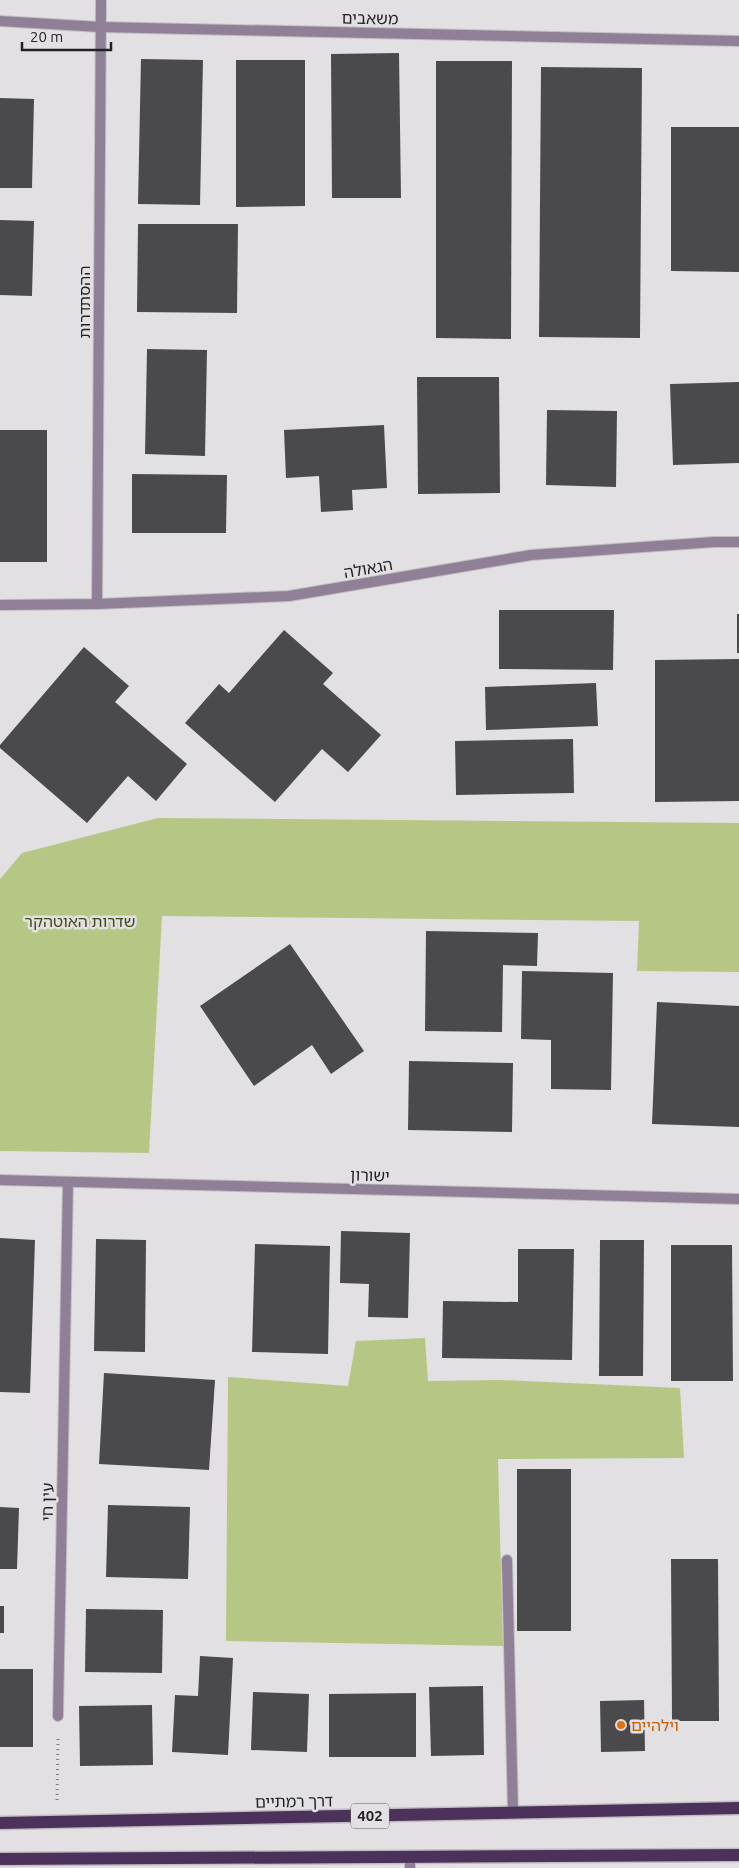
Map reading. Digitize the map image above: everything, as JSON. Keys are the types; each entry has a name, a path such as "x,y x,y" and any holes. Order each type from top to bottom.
{"main road":[{"name":"דרך רמתיים","path":"0,1823 739,1808"},
{"path":"0,1859 410,1862 739,1856"}],"street":[{"name":"ההסתדרות","path":"97,604 101,0"},
{"name":"משאבים","path":"0,21 100,27 739,41"},
{"name":"הגאולה","path":"0,605 97,604 289,596 532,555 714,542 739,542"},
{"name":"ישורון","path":"0,1180 739,1200"},
{"name":"עין חי","path":"58,1716 68,1182"},
{"path":"507,1560 513,1812"}],"path":[{"path":"57,1823 58,1716"}],"green space":[{"name":"שדרות האוטהקר","path":"158,818 739,823 739,972 637,971 639,921 162,916 149,1153 0,1151 0,879 22,853"},
{"path":"425,1338 428,1381 500,1380 680,1388 684,1458 498,1459 503,1646 226,1641 228,1377 348,1386 356,1341"}],"building":[{"path":"399,53 401,198 332,198 331,54"},
{"path":"141,59 203,60 200,205 138,204"},
{"path":"236,60 305,60 305,206 236,207"},
{"path":"436,61 512,61 511,339 436,338"},
{"path":"541,67 642,68 640,338 539,337"},
{"path":"0,98 34,99 32,188 0,188"},
{"path":"671,127 739,127 739,272 671,271"},
{"path":"0,220 34,221 32,296 0,295"},
{"path":"138,224 238,224 237,313 137,312"},
{"path":"147,349 207,350 205,456 145,454"},
{"path":"417,377 499,377 500,493 418,494"},
{"path":"739,382 739,463 673,465 670,384"},
{"path":"547,410 617,411 616,487 546,485"},
{"path":"384,425 387,488 352,490 353,510 321,512 319,476 286,478 284,430"},
{"path":"0,430 47,430 47,562 0,562"},
{"path":"132,474 227,475 226,533 132,533"},
{"path":"499,610 614,610 613,670 499,669"},
{"path":"737,614 739,614 739,653 737,653"},
{"path":"284,630 333,673 323,684 381,735 348,772 322,749 275,802 185,723 219,684 229,693"},
{"path":"84,647 129,686 115,702 187,764 156,801 128,776 87,823 0,748 0,745"},
{"path":"739,659 739,801 655,802 655,660"},
{"path":"596,683 598,726 486,730 485,687"},
{"path":"573,739 574,793 456,795 455,741"},
{"path":"426,931 538,933 537,966 503,965 502,1032 425,1031"},
{"path":"290,944 364,1051 331,1074 312,1045 254,1086 200,1006"},
{"path":"522,971 613,973 611,1090 551,1089 551,1040 521,1039"},
{"path":"657,1002 739,1006 739,1127 652,1124"},
{"path":"409,1061 513,1063 512,1132 408,1130"},
{"path":"341,1231 410,1233 408,1318 368,1317 369,1284 340,1283"},
{"path":"0,1238 35,1240 30,1393 0,1392"},
{"path":"96,1239 146,1240 145,1352 94,1351"},
{"path":"600,1240 644,1240 643,1376 599,1376"},
{"path":"255,1244 330,1246 328,1354 252,1352"},
{"path":"671,1245 732,1245 733,1381 671,1381"},
{"path":"518,1249 574,1249 572,1360 442,1358 443,1301 518,1302"},
{"path":"104,1373 215,1380 209,1470 99,1464"},
{"path":"517,1469 571,1469 571,1631 517,1631"},
{"path":"108,1505 190,1507 188,1579 106,1577"},
{"path":"0,1507 19,1508 17,1569 0,1569"},
{"path":"671,1559 718,1559 719,1721 672,1721"},
{"path":"0,1606 4,1606 4,1633 0,1633"},
{"path":"86,1609 163,1610 162,1673 85,1672"},
{"path":"200,1656 233,1658 228,1755 172,1752 175,1695 198,1696"},
{"path":"0,1669 33,1669 33,1747 0,1747"},
{"path":"483,1686 484,1755 431,1756 429,1687"},
{"path":"253,1692 309,1694 307,1752 251,1750"},
{"path":"416,1693 416,1757 329,1757 329,1694"},
{"path":"644,1700 645,1751 601,1752 600,1701"},
{"path":"152,1705 153,1765 80,1766 79,1706"}],"place":[{"name":"וילהיים","path":"621,1725"}]}
